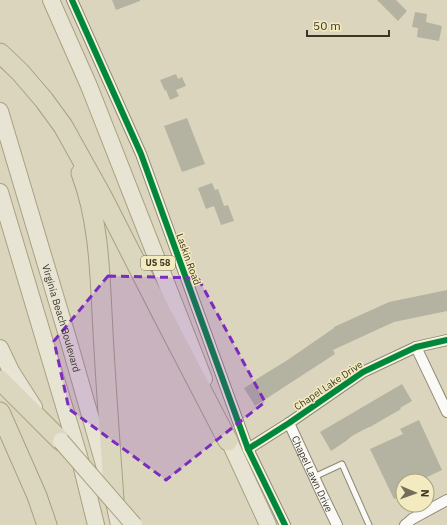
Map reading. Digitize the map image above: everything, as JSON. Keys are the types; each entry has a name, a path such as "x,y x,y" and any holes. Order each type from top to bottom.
{"highway":[{"path":"0,53 20,72 44,100 63,126 102,196 159,309 228,440"},
{"path":"63,126 83,178 95,231 99,264 106,398 114,499"},
{"path":"0,380 61,441"},
{"path":"0,412 37,496 47,525"}],"main road":[{"name":"US 58","path":"51,0 89,86 228,440 268,525"},
{"name":"Virginia Beach Boulevard","path":"0,111 69,342 114,499 119,525"},
{"path":"0,192 79,456 96,525"},
{"path":"0,348 11,371 43,419 134,525"}],"street":[{"name":"Laskin Road","path":"72,0 141,154 248,449 285,525"},
{"name":"Chapel Lake Drive","path":"248,449 289,423 363,372 416,347 447,340"},
{"path":"416,347 447,412"},
{"name":"Chapel Lawn Drive","path":"289,423 337,525"},
{"path":"405,525 412,519 447,500"}],"lane":[{"path":"314,477 342,464 369,525"}],"highlighted area":[{"path":"108,276 198,278 265,402 166,480 69,409 54,341"}],"building":[{"path":"112,0 140,0 140,1 116,10"},
{"path":"377,0 396,0 407,11 398,21"},
{"path":"415,12 427,14 426,22 442,26 439,41 417,37 418,28 412,27"},
{"path":"176,74 178,79 182,77 186,86 176,90 179,96 170,100 160,80"},
{"path":"187,118 205,164 182,172 164,126"},
{"path":"212,183 215,190 218,189 224,206 228,205 234,221 221,225 214,206 206,209 198,188"},
{"path":"447,290 447,311 394,322 333,350 335,354 255,406 244,388 286,361 334,327 389,302"},
{"path":"402,384 412,401 400,408 401,409 352,436 331,451 320,432"},
{"path":"419,420 442,470 435,473 395,473 394,499 370,449 403,434 400,429"}],"cycle path":[{"path":"72,0 141,154 248,449 285,525"},
{"path":"248,449 289,423 363,372 416,347 447,340"}]}
